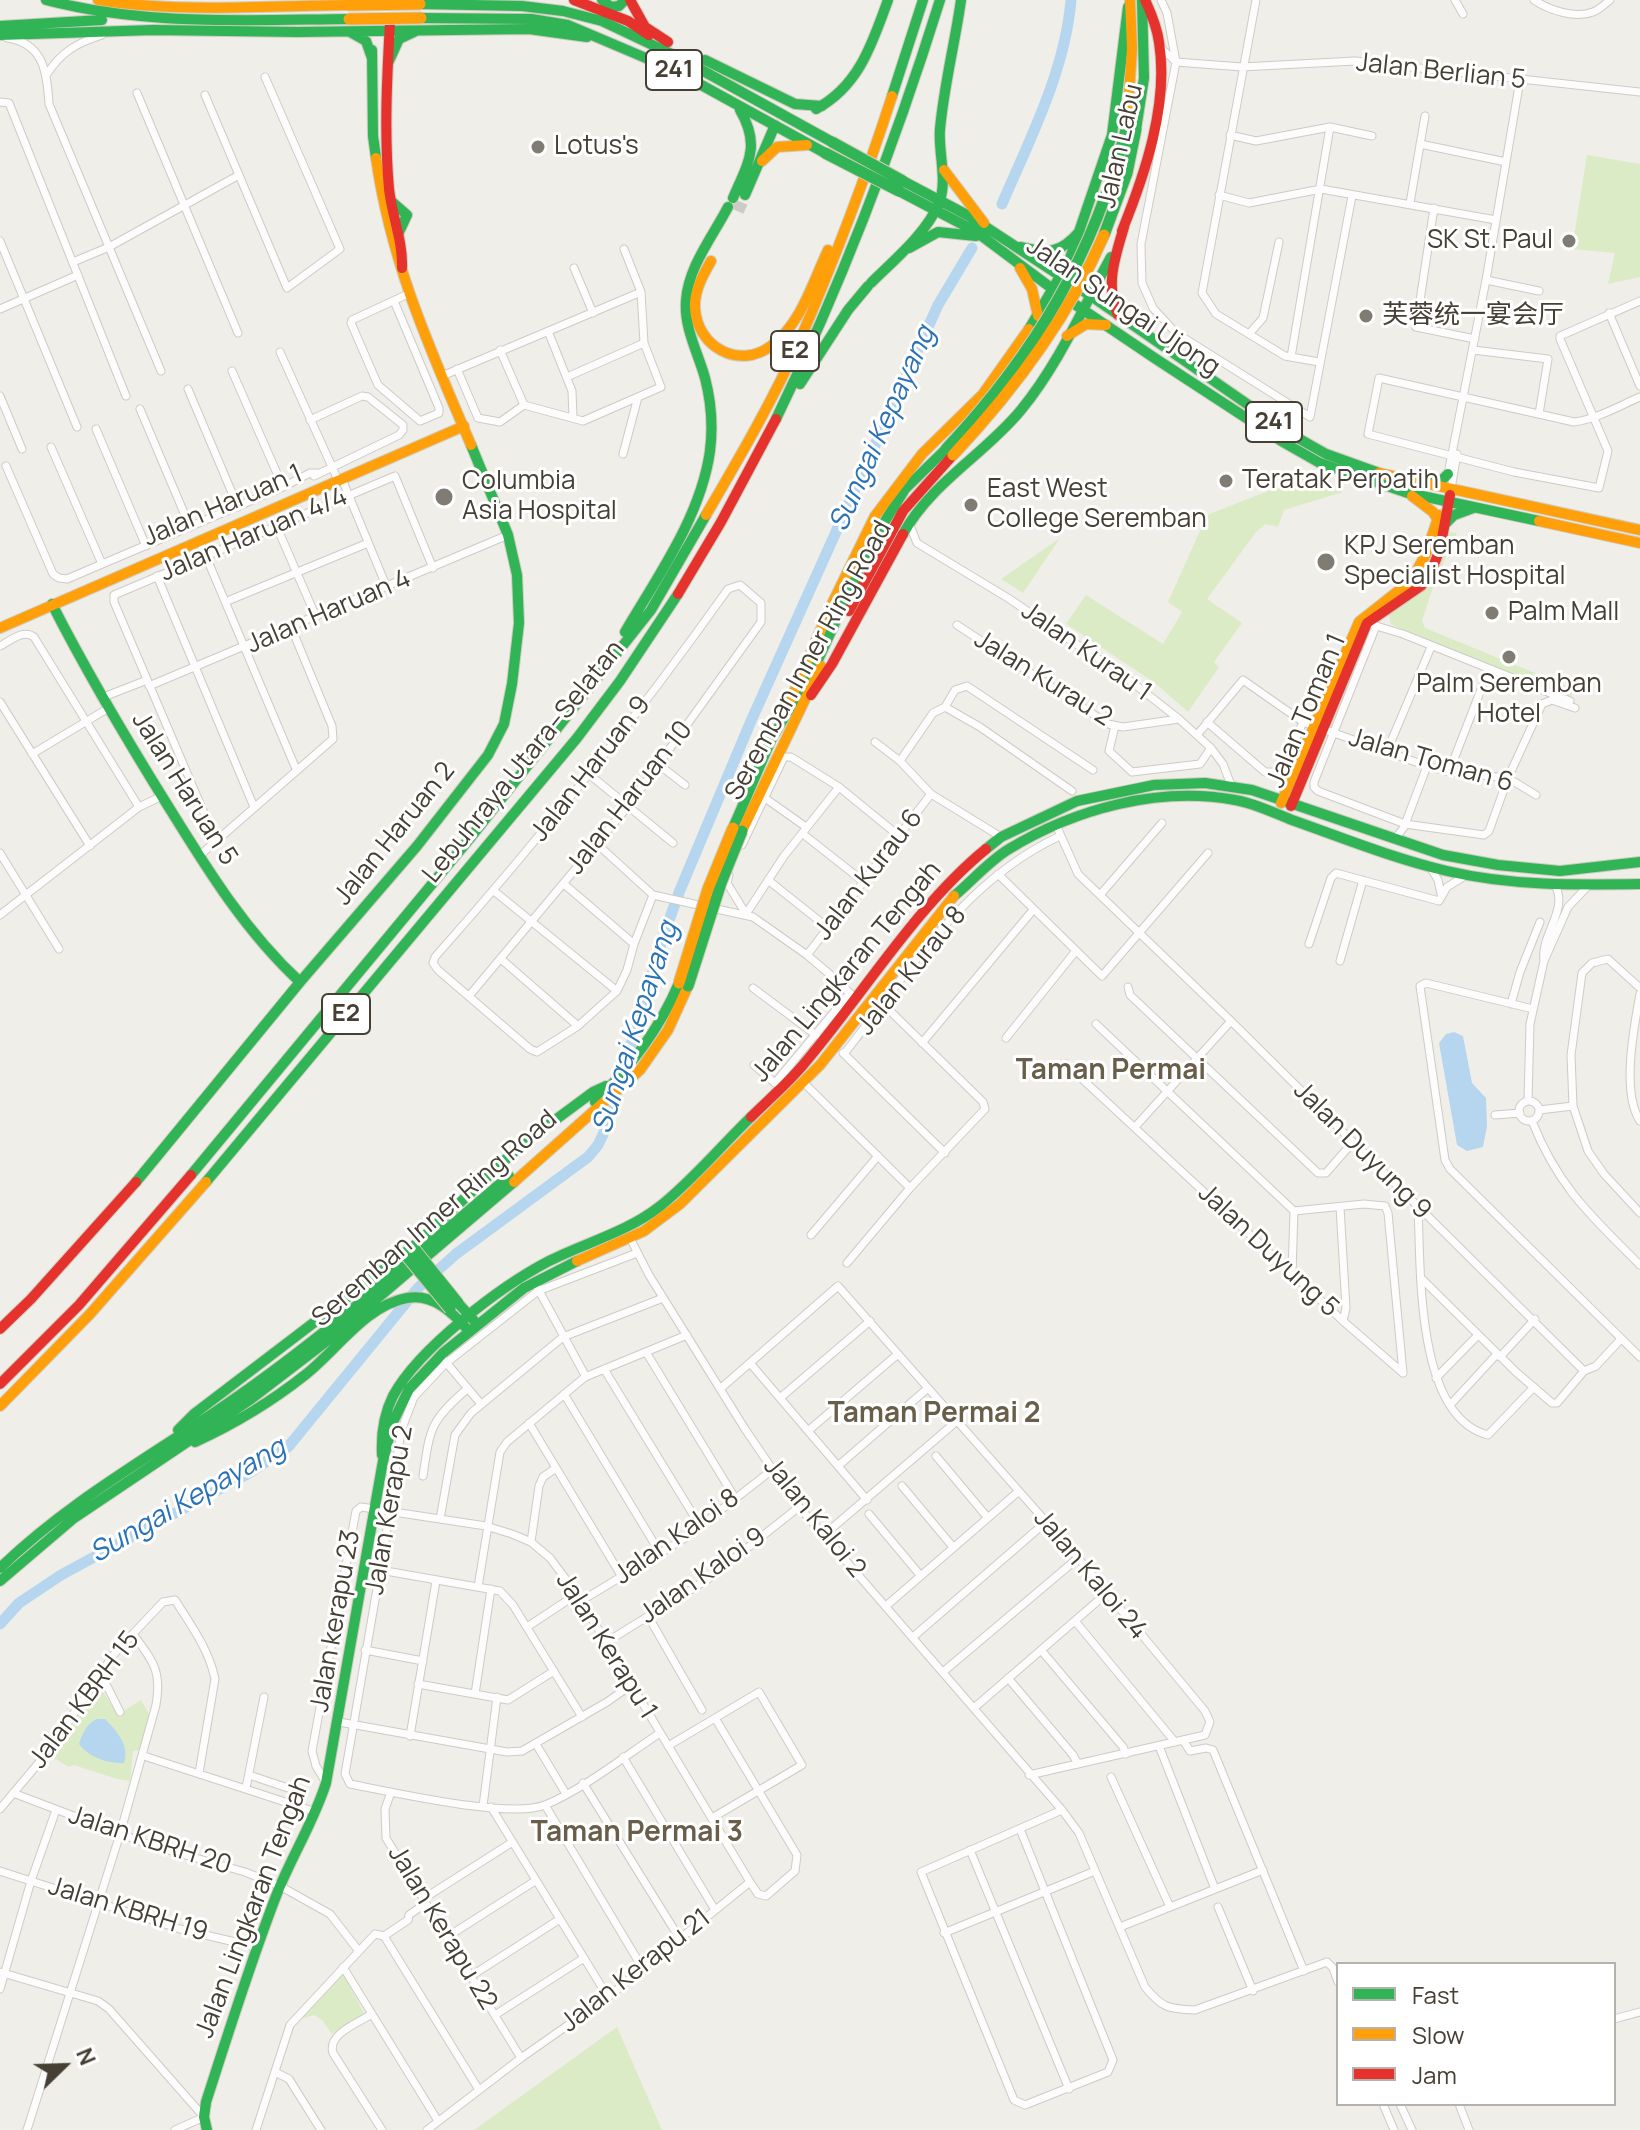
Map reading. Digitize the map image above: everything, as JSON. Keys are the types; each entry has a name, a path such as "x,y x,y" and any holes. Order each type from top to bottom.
{"main road":[{"path":"46,0 122,17"},
{"path":"98,0 186,6 351,2 533,5 587,15 613,24 702,68"},
{"name":"Jalan Haruan 2","path":"0,1329 133,1186 447,807 488,755 504,724 519,623 517,575 508,535 408,294 395,254 378,172 372,112 372,0"},
{"name":"Jalan Haruan 2","path":"391,0 385,149 389,199 403,254 402,269"},
{"path":"574,0 628,21 702,68"},
{"path":"602,0 611,7 627,0 645,27 662,39 795,104 822,106"},
{"path":"732,86 793,111 809,112 837,98 849,87 866,58 888,0"},
{"name":"Lebuhraya Utara–Selatan","path":"0,1384 79,1305 150,1224 471,837 651,610 751,437 798,344 863,187 923,0"},
{"name":"Lebuhraya Utara–Selatan","path":"0,1406 87,1319 161,1236 582,733 686,583 776,418 873,203 940,0"},
{"path":"776,418 848,310 938,206 943,188 940,158 943,95 955,49 961,0"},
{"path":"792,714 799,691 818,660 872,542 898,499 1005,400 1038,354 1079,286 1108,228 1133,153 1133,26 1129,0"},
{"name":"Jalan Labu","path":"1053,289 1075,245 1112,135 1129,0"},
{"path":"1132,128 1144,78 1143,0"},
{"name":"Jalan Labu","path":"1083,309 1124,227 1147,153 1160,79 1160,47 1143,0"},
{"path":"349,25 358,21 360,10 351,2"},
{"path":"415,2 408,10 414,23 423,23"},
{"path":"0,26 122,17 349,25 372,29 423,23"},
{"name":"Jalan Sungai Ujong","path":"423,23 540,20 568,25 674,70 812,145 829,148"},
{"path":"0,36 423,23"},
{"path":"389,61 399,39 423,23"},
{"path":"349,25 368,42 372,58"},
{"name":"Jalan Sungai Ujong","path":"702,68 829,148 938,206 1091,296 1289,433 1326,454 1353,466 1426,484 1477,507 1640,543"},
{"path":"737,106 751,126 754,144 735,205 703,277 695,304 698,326 705,339 718,351 739,357 763,352 781,338 793,322 838,228 863,187"},
{"path":"604,671 691,511 707,469 711,436 709,398 689,329 686,299 693,275 757,165 775,125"},
{"path":"757,165 777,147 812,145"},
{"path":"896,258 932,234 982,231 949,179 940,158"},
{"path":"1120,317 1113,304 1111,288 1114,262 1124,227"},
{"path":"1007,246 1053,253 1067,246 1080,231"},
{"path":"1075,245 1077,260 1082,266 1097,266 1109,261"},
{"name":"Jalan Sungai Ujong","path":"1007,246 1015,261 1053,289 1283,442 1320,463 1408,493 1474,494 1640,530"},
{"path":"1015,261 1032,289 1038,316 1049,307 1060,309 1066,321 1067,336 1086,324 1106,325"},
{"name":"Seremban Inner Ring Road","path":"0,1581 74,1518 237,1397 400,1269 640,1070 659,1047 675,1019 742,831 781,749 792,714 796,683 875,516 922,454 983,394 1038,316 1053,289"},
{"name":"Seremban Inner Ring Road","path":"593,1109 643,1051 663,1022 679,983 708,889 760,764 792,714 832,664 909,523 940,487 1009,424 1048,370 1083,309"},
{"name":"Jalan Haruan 1","path":"0,628 464,426"},
{"path":"792,714 891,531 950,452"},
{"path":"1426,484 1451,474 1474,494"},
{"path":"1408,493 1427,506 1442,522 1477,507"},
{"name":"Jalan Toman 1","path":"1282,814 1368,624 1421,586 1431,572 1440,549 1447,495"},
{"name":"Jalan Toman 1","path":"1319,728 1357,661 1370,611 1406,586 1442,522"},
{"name":"Jalan Haruan 5","path":"52,604 107,709 199,856 244,922 281,966 300,982"},
{"name":"Jalan Lingkaran Tengah","path":"383,1461 383,1422 395,1392 414,1368 532,1270 659,1207 801,1068 853,996 948,884 1001,837 1077,801 1111,792 1179,783 1231,785 1443,855 1498,865 1560,871 1640,862"},
{"name":"Jalan Lingkaran Tengah","path":"207,2130 204,2117 206,2102 256,1947 326,1783 374,1507 399,1404 425,1370 444,1358 469,1324 630,1238 663,1219 680,1204 803,1082 840,1050 949,901 1007,850 1104,807 1157,797 1237,800 1383,852 1467,875 1587,887 1640,884"},
{"path":"171,1447 194,1414 409,1250 520,1146 593,1092 615,1082"},
{"path":"579,1246 587,1247 622,1235 630,1238 632,1231 659,1207"},
{"path":"409,1250 469,1324"},
{"path":"171,1447 235,1423 283,1392 387,1305 417,1298 454,1306"},
{"name":"Seremban Inner Ring Road","path":"0,1568 73,1505 171,1447"}],"street":[{"path":"1161,0 1167,13 1176,62 1141,244 1142,283 1153,308 1176,333 1310,417 1352,196"},
{"path":"1256,0 1202,293 1216,314 1285,356 1319,362"},
{"path":"1455,0 1463,14"},
{"path":"1534,0 1560,11 1581,14 1593,13 1610,0"},
{"path":"47,74 66,50 116,31"},
{"path":"0,36 35,51 43,60 49,104 161,371"},
{"path":"1160,47 1176,62"},
{"name":"Jalan Berlian 5","path":"1176,62 1242,67 1355,61 1640,92"},
{"path":"1160,79 1176,62"},
{"path":"205,95 287,288 340,249 265,77"},
{"path":"1447,495 1520,80"},
{"path":"137,93 238,333"},
{"path":"0,102 9,103 126,396"},
{"path":"1410,203 1425,116"},
{"path":"1230,135 1256,141 1330,127 1372,136"},
{"path":"1291,357 1330,127"},
{"path":"1420,144 1506,162"},
{"path":"73,262 109,247 239,175"},
{"path":"1219,195 1249,203 1321,189 1496,220"},
{"path":"1434,208 1416,327 1475,339"},
{"path":"0,241 77,427"},
{"path":"1249,334 1263,318 1279,242"},
{"path":"524,405 583,421 661,387 644,343 641,292 624,249"},
{"path":"574,268 593,313"},
{"path":"0,309 78,275"},
{"path":"1486,280 1539,291"},
{"path":"442,376 641,292"},
{"path":"394,301 439,408 439,413 420,421 378,385 351,323 352,320 408,294"},
{"path":"1640,301 1560,336 1594,416 1608,451 1599,488 1514,472 1368,434 1379,378 1574,422 1594,416 1640,397"},
{"path":"1609,313 1640,386"},
{"path":"548,331 573,397 573,418"},
{"path":"567,377 644,343"},
{"path":"500,350 524,405"},
{"path":"1473,350 1548,359 1539,414"},
{"path":"280,352 334,482"},
{"path":"459,368 478,418 500,422 524,405"},
{"path":"232,371 283,487"},
{"path":"188,389 238,507"},
{"path":"0,396 22,449"},
{"path":"6,466 53,574 67,579 312,477 399,435 403,430 403,425 368,397 362,396 310,420"},
{"path":"623,454 638,397"},
{"path":"140,409 190,527"},
{"path":"96,429 146,546"},
{"path":"51,447 102,564"},
{"path":"317,473 334,482 348,495 387,588"},
{"name":"Jalan Haruan 4/4","path":"148,683 114,602 114,595 395,476 433,568"},
{"path":"896,546 917,543 909,523"},
{"path":"276,525 316,617"},
{"name":"Jalan Haruan 4","path":"101,698 195,668 508,535"},
{"path":"199,540 296,769"},
{"path":"225,602 368,543"},
{"name":"Jalan Kurau 1","path":"917,543 1008,598 1128,679 1211,748 1223,764 1231,785"},
{"path":"157,576 254,807"},
{"name":"Jalan Haruan 9","path":"469,996 438,970 433,963 435,957 590,775 728,589 740,585 749,591"},
{"name":"Jalan Haruan 10","path":"469,996 629,805 761,622 761,603 749,591"},
{"path":"1387,611 1387,620 1393,631"},
{"name":"Jalan Toman 1","path":"1368,624 1393,631 1576,706 1552,700 1542,704"},
{"name":"Jalan Kurau 2","path":"957,625 1115,726 1179,719"},
{"path":"199,856 330,742 334,735 291,627"},
{"path":"0,646 23,634 29,633 34,637 139,807"},
{"path":"1387,751 1431,647"},
{"path":"1449,772 1489,669"},
{"name":"Jalan Toman 6","path":"1207,722 1243,680 1319,728 1449,772 1508,778 1536,795"},
{"path":"148,683 216,841"},
{"path":"900,761 933,713 945,707 955,690 967,686 1093,770"},
{"path":"1319,728 1314,787 1318,791 1404,825 1487,833 1542,704 1534,687"},
{"path":"0,702 90,846"},
{"path":"945,707 980,727 1072,791"},
{"path":"32,754 107,709"},
{"path":"1197,735 1207,722 1265,772 1272,773 1283,769 1319,728"},
{"path":"1115,726 1109,751 1132,772 1200,764 1211,748"},
{"path":"875,742 900,761 931,794 1001,837"},
{"path":"746,914 727,879 784,757 791,757 839,787 899,836"},
{"path":"658,764 685,785"},
{"path":"1393,840 1404,825 1427,766"},
{"path":"590,775 673,843"},
{"path":"746,914 804,830 839,787"},
{"name":"Jalan Kurau 6","path":"807,955 931,794"},
{"path":"0,915 139,807 162,796"},
{"path":"765,798 864,882"},
{"path":"1100,895 1162,823"},
{"path":"1404,825 1408,845"},
{"name":"Jalan Kurau 8","path":"840,1050 884,1005 949,920 998,874 1058,830"},
{"name":"Jalan Duyung 9","path":"1058,830 1078,874 1535,1319 1584,1371"},
{"path":"597,844 653,895 746,914 768,926 807,955 853,996 775,1083 754,1065"},
{"path":"0,853 59,949"},
{"path":"998,874 1102,976 1208,853"},
{"path":"1309,944 1333,875 1339,873 1439,901 1438,880 1428,865"},
{"path":"1441,894 1467,875"},
{"path":"768,880 827,927"},
{"path":"1340,961 1363,880"},
{"path":"564,884 634,944"},
{"path":"1544,961 1542,950 1559,904 1560,894 1555,885"},
{"path":"1528,1101 1530,1024 1544,961 1568,907 1587,887"},
{"path":"494,891 617,991"},
{"path":"469,996 537,1052 578,1026 617,991 653,895"},
{"path":"922,1043 1033,910"},
{"path":"1511,1004 1540,922"},
{"path":"1006,1038 1075,952"},
{"path":"501,959 578,1026"},
{"path":"1640,988 1608,959 1592,963 1582,973 1571,1055 1573,1106 1588,1151 1604,1174 1640,1213"},
{"path":"1533,1009 1426,983 1420,986 1445,1160 1450,1169 1640,1357"},
{"path":"1128,987 1130,995 1196,1060 1318,1173 1326,1173 1353,1142"},
{"path":"753,988 816,1035"},
{"path":"1640,994 1635,1023 1631,1099 1640,1121"},
{"path":"847,1263 910,1188 985,1109 983,1102 884,1005"},
{"path":"1135,1127 1231,1021"},
{"path":"1096,1024 1294,1211 1340,1207 1346,1308 1343,1321"},
{"path":"840,1050 945,1153"},
{"name":"Jalan Duyung 5","path":"1066,1064 1403,1373 1387,1209 1380,1204 1340,1207"},
{"path":"803,1082 910,1188"},
{"path":"1528,1101 1534,1102 1539,1110 1537,1118 1532,1121 1526,1120 1520,1113 1522,1104 1528,1101"},
{"path":"1539,1110 1573,1106"},
{"path":"1495,1115 1520,1113"},
{"path":"1532,1121 1554,1169 1572,1196 1640,1265"},
{"path":"811,1235 878,1156"},
{"path":"1418,1208 1430,1362 1451,1404 1468,1424 1488,1435 1534,1387"},
{"path":"1292,1272 1294,1211"},
{"name":"Jalan Kaloi 2","path":"630,1238 720,1389 799,1507 1079,1833 1145,1987 1158,2003 1173,2009 1195,2010 1253,1991"},
{"name":"Jalan Kerapu 2","path":"391,1792 350,1784 345,1774 401,1431 414,1397 444,1358 536,1286 637,1253"},
{"path":"1422,1279 1554,1404 1584,1371 1596,1366 1621,1339"},
{"path":"536,1286 586,1377"},
{"name":"Jalan Kaloi 24","path":"750,1363 838,1286 1078,1558 1205,1711 1210,1722 1205,1735 1029,1775"},
{"path":"440,1519 455,1435 465,1419 563,1337 663,1298"},
{"path":"1451,1404 1535,1319"},
{"path":"780,1398 870,1321"},
{"path":"478,1587 500,1452 529,1423 586,1377 687,1335"},
{"path":"1436,1378 1478,1335"},
{"path":"646,1352 735,1498"},
{"path":"808,1431 898,1354"},
{"path":"444,1358 481,1404"},
{"path":"720,1389 750,1363 867,1500"},
{"path":"604,1369 700,1526"},
{"path":"838,1466 928,1388"},
{"path":"423,1476 434,1424 441,1411 467,1389"},
{"path":"564,1394 660,1553"},
{"path":"824,1535 957,1421"},
{"path":"529,1423 622,1577"},
{"path":"936,1456 988,1518"},
{"path":"531,1542 539,1486 543,1477 556,1468"},
{"name":"Jalan Kaloi 8","path":"527,1627 622,1577 660,1553 772,1470"},
{"path":"902,1486 953,1547"},
{"path":"886,1606 1019,1491"},
{"name":"Jalan kerapu 23","path":"333,1750 320,1759 312,1751 356,1511 361,1507 374,1507"},
{"name":"Jalan Kerapu 1","path":"374,1507 486,1526 531,1542 558,1566 750,1882 758,1894 766,1896 795,1871 798,1862 758,1791"},
{"name":"Jalan Kaloi 9","path":"605,1643 708,1579 799,1507"},
{"path":"869,1514 920,1575"},
{"path":"913,1637 1046,1522"},
{"path":"943,1672 1078,1558"},
{"path":"380,1570 500,1591 513,1605 582,1717"},
{"path":"410,1736 436,1581"},
{"path":"475,1694 491,1589"},
{"path":"974,1708 1107,1593"},
{"name":"Jalan KBRH 15","path":"0,1809 40,1762 114,1654 163,1602 175,1600 201,1643 215,1679 199,1773"},
{"path":"648,1616 702,1710"},
{"path":"1075,1621 1186,1749 1213,1750 1304,1971"},
{"path":"27,2130 144,1756 160,1684 157,1669 133,1634"},
{"path":"365,1650 423,1661"},
{"path":"1041,1650 1126,1754"},
{"path":"418,1684 508,1700 554,1671"},
{"path":"1008,1678 1078,1764"},
{"path":"98,1679 107,1686 120,1712"},
{"path":"339,1722 507,1752 522,1751 631,1685"},
{"path":"668,1746 759,1692 802,1765 712,1818"},
{"path":"246,1788 264,1697"},
{"path":"497,1697 487,1807 608,1997"},
{"path":"715,1718 758,1791"},
{"path":"391,1792 487,1807 530,1809 566,1794 660,1733"},
{"path":"536,1744 566,1794"},
{"path":"1159,1746 1215,1889"},
{"path":"312,1751 326,1783"},
{"path":"144,1756 316,1812"},
{"path":"623,1757 715,1910"},
{"path":"1044,1791 1049,1771"},
{"path":"249,1775 291,1789 291,1803"},
{"path":"1111,1777 1170,1907"},
{"path":"583,1783 680,1939"},
{"name":"Jalan Kerapu 22","path":"391,1792 385,1809 386,1838 521,2058"},
{"name":"Jalan KBRH 20","path":"13,1793 120,1834 245,1872 280,1886 330,1914 358,1950"},
{"path":"545,1805 643,1969"},
{"path":"0,1989 2,1973 56,1810"},
{"path":"1020,1829 1113,2060 1108,2072 1025,2105 1014,2100 921,1872 1062,1810"},
{"path":"384,1936 408,1920 409,1915 424,1901 511,1843"},
{"path":"970,1850 1069,2089"},
{"path":"1120,1927 1263,1870"},
{"name":"Jalan KBRH 19","path":"0,1871 180,1929 256,1947"},
{"path":"944,1933 1095,1871"},
{"path":"447,1937 535,1881"},
{"name":"Jalan Kerapu 21","path":"427,2130 608,1997 750,1882"},
{"path":"1218,1907 1253,1991 1327,1962 1336,1976"},
{"path":"471,1976 560,1919"},
{"path":"256,2130 290,2025 375,1934 384,1936 479,2090"},
{"path":"495,2015 584,1958"},
{"path":"343,1967 438,2121"},
{"path":"2,1973 98,2001 109,2009 204,2117 175,2130"},
{"path":"1616,2018 1640,2012"},
{"path":"372,2014 334,2038 331,2045 333,2053 382,2130"},
{"path":"275,2072 289,2079 321,2130"},
{"path":"1384,2106 1394,2130"},
{"path":"1401,2106 1412,2130"},
{"path":"1460,2106 1469,2130"}],"green space":[{"path":"1587,155 1640,164 1640,277 1608,284 1615,253 1572,249"},
{"path":"1316,472 1343,492 1284,510 1278,527 1265,524 1207,599 1242,623 1214,662 1219,667 1188,712 1155,683 1066,624 1086,595 1163,644 1182,612 1168,602 1207,515"},
{"path":"1450,532 1457,533 1434,584 1422,621 1425,628 1574,689 1569,700 1460,657 1391,624 1389,615 1433,571"},
{"path":"1060,538 1023,593 1001,579"},
{"path":"101,1688 117,1715 141,1700 150,1716 142,1750 133,1751 130,1781 74,1765 69,1767 47,1754 92,1692"},
{"path":"343,1974 364,2013 332,2034 314,2015 300,2019"},
{"path":"617,2027 662,2130 474,2130"}],"water":[{"path":"1454,1032 1463,1036 1472,1083 1486,1098 1487,1126 1483,1147 1467,1151 1457,1145 1439,1043 1446,1034"},
{"path":"97,1719 105,1719 121,1739 125,1751 124,1763 99,1759 79,1744 85,1729"}],"waterway":[{"name":"Sungai Kepayang","path":"1002,204 1054,79 1071,0"},
{"name":"Sungai Kepayang","path":"0,1624 19,1603 61,1575 251,1472 288,1447 418,1288 456,1254 588,1157 598,1145 606,1128 680,890 751,721 938,305 972,248"}],"tunnel":[{"path":"737,211 741,202"}],"traffic: fast":[{"path":"46,0 159,18 349,19"},
{"path":"602,0 611,7 619,6 625,0"},
{"path":"816,109 831,100 853,76 870,48 888,0"},
{"path":"892,96 923,0"},
{"path":"776,419 866,212 940,0"},
{"path":"871,283 918,236 942,194 940,129 961,0"},
{"path":"1136,129 1144,78 1142,0"},
{"path":"420,4 522,6 563,11 602,21 678,57 832,142"},
{"path":"1029,329 1069,261 1112,135 1128,7"},
{"path":"421,18 531,19 568,25 674,70 825,153"},
{"path":"0,26 102,20"},
{"path":"0,35 153,30 529,29 587,37"},
{"path":"389,61 399,39 416,31"},
{"path":"350,32 366,41 372,58"},
{"path":"372,50 376,158"},
{"path":"705,60 795,104 822,106"},
{"path":"733,198 747,164 751,144 740,110"},
{"path":"745,195 775,125"},
{"path":"946,449 1008,376 1058,300 1097,217 1127,126"},
{"path":"1104,235 1127,173 1136,129"},
{"path":"832,142 903,181"},
{"path":"825,153 899,191"},
{"path":"903,181 969,216 1289,433 1326,454 1379,473"},
{"path":"899,191 975,231 1058,293 1156,359 1320,463 1408,493 1539,521"},
{"path":"391,201 407,215 399,232"},
{"path":"625,632 688,522 705,475 711,442 710,405 705,378 689,331 686,301 696,264 728,207"},
{"path":"1020,247 1053,250 1066,244 1080,231"},
{"path":"909,248 938,232 976,236"},
{"path":"903,534 928,499 1007,426 1034,393 1111,257"},
{"path":"800,384 848,310 868,286"},
{"path":"136,1182 300,982 417,846 488,755 504,724 519,623 517,575 508,535 471,445"},
{"path":"733,828 771,740 818,660 872,542 905,489 946,449"},
{"path":"1427,484 1442,480 1448,474"},
{"path":"1445,524 1454,515 1473,508"},
{"path":"191,1175 471,837 651,610 706,515"},
{"path":"206,1182 577,738 620,681 678,594"},
{"path":"52,604 123,731 212,876 244,921 300,982"},
{"path":"986,849 1001,837 1077,801 1154,785 1205,783 1252,790 1443,855 1498,865 1560,871 1640,862"},
{"path":"954,896 1002,854 1061,822 1118,804 1176,796 1242,801 1389,854 1471,876 1543,884 1640,884"},
{"path":"688,986 721,883 742,831"},
{"path":"595,1102 643,1047 679,983"},
{"path":"178,1430 194,1414 413,1247 520,1146 593,1092 606,1086"},
{"path":"382,1455 384,1424 393,1396 405,1377 441,1339 485,1302 530,1272 647,1216 671,1197 751,1117"},
{"path":"0,1568 86,1497 241,1394 310,1343 509,1176"},
{"path":"0,1581 74,1518 251,1399 332,1337 514,1182"},
{"path":"413,1247 458,1303"},
{"path":"404,1253 450,1309"},
{"path":"207,2130 204,2117 206,2102 249,1969 278,1891 326,1783 383,1461 393,1422 409,1389 443,1353 524,1288 577,1261"},
{"path":"195,1442 279,1394 317,1365 365,1319 392,1302 416,1297 434,1301 469,1331"},
{"path":"458,1303 477,1324"}],"traffic: slow":[{"path":"98,0 191,8 348,5"},
{"path":"1127,126 1132,48 1130,0"},
{"path":"348,5 420,4"},
{"path":"349,19 421,18"},
{"path":"706,515 799,342 848,220 892,96"},
{"path":"762,161 777,147 807,145"},
{"path":"376,158 391,234 402,270 427,340 471,445"},
{"path":"944,170 984,223"},
{"path":"953,455 1019,378 1057,324 1104,235"},
{"path":"711,261 696,295 698,322 703,334 722,351 746,356 771,346 790,326 805,302 828,250"},
{"path":"1020,268 1032,289 1038,316"},
{"path":"1067,336 1086,324 1106,325"},
{"path":"790,701 831,606 875,516 922,454 983,394 1029,329"},
{"path":"0,628 464,426"},
{"path":"1379,473 1640,530"},
{"path":"1412,496 1433,512 1438,520"},
{"path":"1281,803 1359,622 1411,581 1426,554 1439,515"},
{"path":"1539,521 1640,543"},
{"path":"742,831 821,666"},
{"path":"679,983 708,889 733,828"},
{"path":"577,1261 644,1231 680,1204 820,1065 954,896"},
{"path":"514,1182 640,1070 668,1030 688,986"},
{"path":"0,1406 90,1314 206,1182"}],"traffic: jam":[{"path":"574,0 628,21 649,35"},
{"path":"630,0 645,27 668,42"},
{"path":"1122,231 1153,138 1161,90 1158,36 1145,0"},
{"path":"390,22 387,168 402,268"},
{"path":"1118,315 1112,282 1124,227"},
{"path":"678,594 776,419"},
{"path":"849,611 903,511 953,455"},
{"path":"1291,806 1367,623 1421,586 1431,572 1440,549 1450,495"},
{"path":"811,695 832,664 903,534"},
{"path":"751,1117 803,1065 936,897 986,849"},
{"path":"0,1384 79,1305 191,1175"},
{"path":"0,1329 136,1182"}],"place":[{"name":"Lotus's","path":"538,147"},
{"name":"SK St. Paul","path":"1569,241"},
{"name":"芙蓉统一宴会厅","path":"1366,316"},
{"name":"Teratak Perpatih","path":"1226,481"},
{"name":"Columbia Asia Hospital","path":"444,497"},
{"name":"East West College Seremban","path":"971,505"},
{"name":"KPJ Seremban Specialist Hospital","path":"1326,562"},
{"name":"Palm Mall","path":"1492,613"},
{"name":"Palm Seremban Hotel","path":"1509,657"}],"district":[{"name":"Taman Permai","path":"1111,1071"},
{"name":"Taman Permai 2","path":"934,1414"},
{"name":"Taman Permai 3","path":"637,1833"}]}
